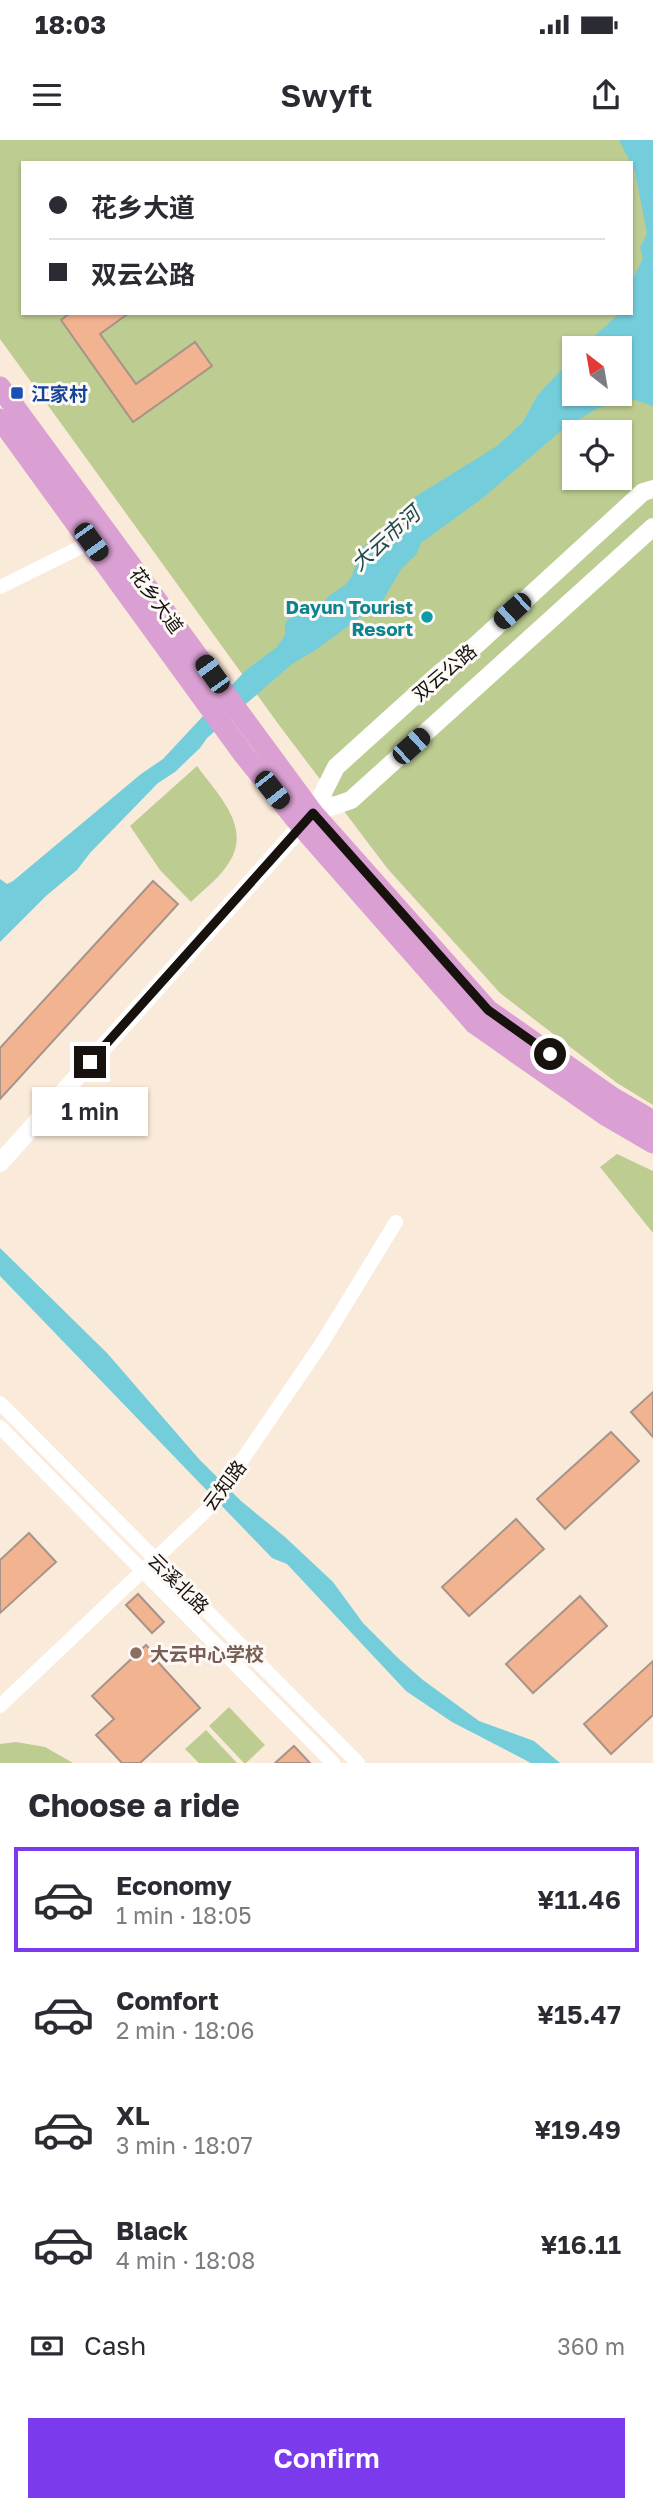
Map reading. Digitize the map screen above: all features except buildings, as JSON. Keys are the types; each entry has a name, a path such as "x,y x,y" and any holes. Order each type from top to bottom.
{"main road":[{"name":"花乡大道","path":"0,387 245,719 307,819 475,1024 605,1115 653,1143"},
{"name":"花乡大道","path":"0,419 227,733 488,1010 612,1097 653,1121"}],"street":[{"name":"双云公路","path":"0,1163 307,819 336,767 440,673 475,646 643,492 653,489"},
{"name":"双云公路","path":"307,819 351,800 653,527"},
{"path":"0,587 91,542"},
{"name":"云知路","path":"0,1706 144,1572 209,1507 231,1479 322,1343 396,1222"},
{"name":"云溪北路","path":"0,1403 358,1763"},
{"name":"云溪北路","path":"0,1427 333,1763"}],"green space":[{"name":"Dayun Tourist Resort","path":"0,140 653,140 653,1105 617,1083 500,993 387,868 279,725 0,339"},
{"path":"197,766 231,814 237,840 234,853 226,867 191,902 160,870 130,826"},
{"path":"617,1154 653,1171 653,1233 600,1167"},
{"path":"229,1707 265,1745 246,1763 209,1726"},
{"path":"206,1730 237,1763 199,1763 185,1749"},
{"path":"16,1742 45,1747 73,1763 0,1763 0,1744"}],"water":[{"path":"619,140 653,140 653,406 632,399 632,336 594,336 618,315 633,315 633,279 643,258 640,247 647,234 633,161 630,161"},
{"path":"562,369 562,406 606,406 578,420 562,420 562,430 484,497 421,543 416,555 402,568 380,605 367,618 362,616 292,664 207,738 175,772 158,783 77,870 46,896 0,942 0,879 7,884 13,881 141,774 163,759 245,671 277,647 285,635 288,619 318,608 330,595 345,585 352,576 361,548 371,544 382,548 402,525 403,520 408,518 415,497 497,446 523,422 537,396"},
{"path":"0,1248 107,1353 199,1459 241,1501 333,1582 363,1623 399,1659 479,1721 534,1741 560,1763 531,1763 452,1722 406,1691 287,1564 272,1558 0,1276"}],"place":[{"name":"江家村","path":"17,393"},
{"name":"Dayun Tourist Resort","path":"427,617"},
{"name":"大云中心学校","path":"136,1653"}],"route":[{"path":"90,1062 313,813 488,1010 550,1054"}],"water label":[{"name":"大云市河","path":"385,538"}]}
